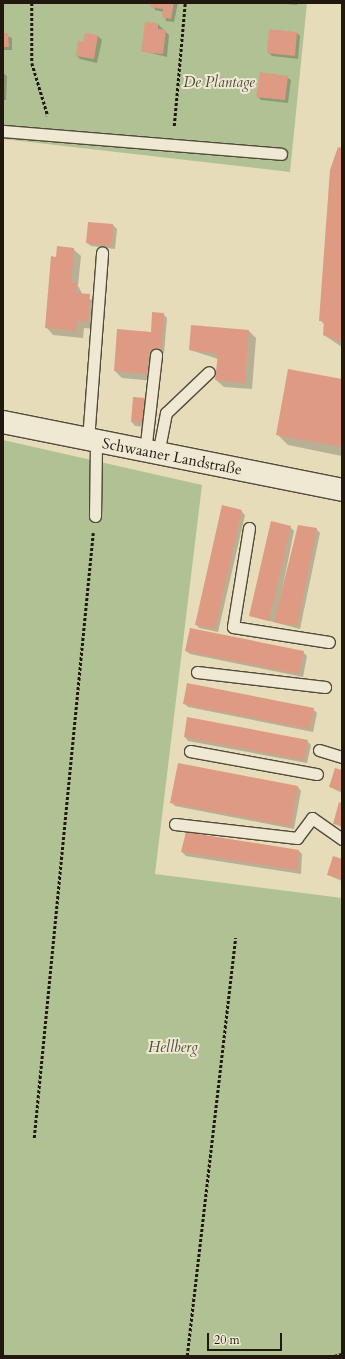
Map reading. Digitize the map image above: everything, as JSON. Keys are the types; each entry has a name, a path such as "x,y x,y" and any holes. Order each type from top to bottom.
{"street":[{"name":"Schwaaner Landstraße","path":"3,422 342,490"}],"lane":[{"path":"3,131 281,154"},
{"path":"95,516 92,441 102,253"},
{"path":"152,453 156,355"},
{"path":"152,453 166,413 209,372"},
{"path":"249,528 233,627 329,642"},
{"path":"197,672 325,687"},
{"path":"319,750 342,756"},
{"path":"190,751 317,774"},
{"path":"175,824 297,838 312,818 342,839"}],"path":[{"path":"32,3 32,63 54,136"},
{"path":"172,145 185,3"},
{"path":"34,1138 95,516"},
{"path":"187,1356 236,938"},
{"path":"334,1356 342,1354"}],"green space":[{"name":"De Plantage","path":"3,3 307,3 290,172 3,139"},
{"name":"Hellberg","path":"3,440 202,485 155,874 342,898 342,1356 3,1356"}],"building":[{"path":"151,3 174,3 171,19 162,17 163,9 150,7"},
{"path":"145,22 158,23 158,29 166,30 163,54 141,52"},
{"path":"269,29 297,32 295,56 267,53"},
{"path":"3,33 8,33 9,47 3,47"},
{"path":"85,33 98,35 94,59 76,56 78,41 83,42"},
{"path":"260,72 288,76 285,100 256,97"},
{"path":"338,147 342,148 342,342 323,335 324,321 319,321 330,170"},
{"path":"88,222 113,224 112,246 86,243"},
{"path":"57,246 74,248 71,283 77,283 76,293 90,294 88,322 77,321 76,331 45,328 51,256 56,257"},
{"path":"152,312 164,313 161,350 149,349 147,374 114,371 117,329 151,332"},
{"path":"191,325 249,330 245,383 215,380 218,354 189,350"},
{"path":"288,369 342,379 342,447 276,435"},
{"path":"133,397 146,398 143,423 131,422"},
{"path":"222,505 242,510 215,629 195,625"},
{"path":"271,521 291,526 269,621 249,616"},
{"path":"298,525 317,528 297,626 274,622"},
{"path":"190,628 304,651 299,674 185,651"},
{"path":"187,683 314,708 310,729 183,704"},
{"path":"187,717 308,740 304,760 184,737"},
{"path":"178,763 298,786 291,826 170,803"},
{"path":"335,768 342,770 342,791 329,787"},
{"path":"339,802 342,803 342,826 333,824"},
{"path":"186,832 299,850 297,870 181,852"},
{"path":"333,856 342,859 342,879 327,875"}]}
